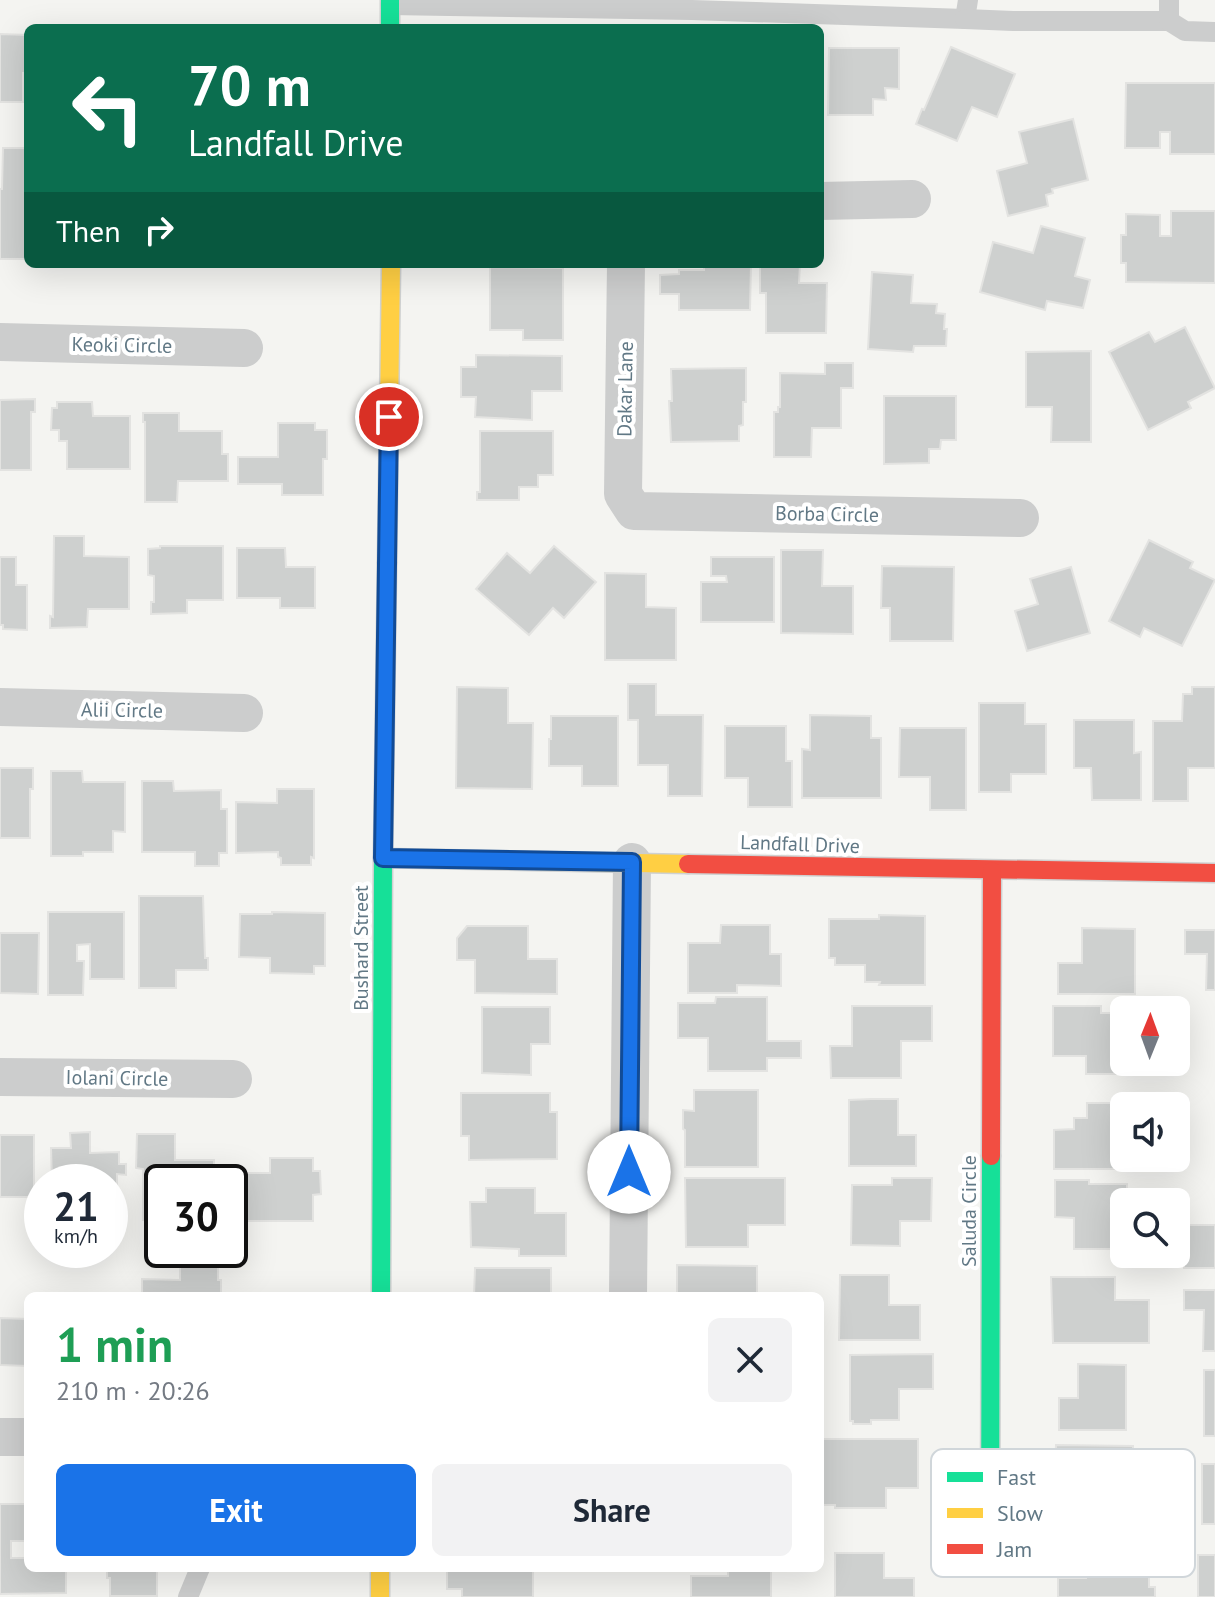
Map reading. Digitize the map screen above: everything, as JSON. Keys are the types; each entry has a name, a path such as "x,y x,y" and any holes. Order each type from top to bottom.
{"street":[{"path":"390,2 390,24"},
{"path":"824,201 912,199"},
{"name":"Bushard Street","path":"381,1292 391,268"},
{"name":"Dakar Lane","path":"626,268 623,494 634,511"},
{"name":"Keoki Circle","path":"0,342 244,348"},
{"name":"Borba Circle","path":"634,511 1020,518"},
{"name":"Alii Circle","path":"0,707 244,713"},
{"name":"Landfall Drive","path":"383,858 1215,873"},
{"path":"628,1292 632,862"},
{"name":"Saluda Circle","path":"990,1449 992,871"},
{"name":"Iolani Circle","path":"0,1077 233,1079"},
{"path":"0,1437 24,1437"},
{"path":"380,1572 380,1597"}],"lane":[{"path":"1169,0 1169,21"},
{"path":"390,2 692,10 966,9 1013,21 1169,21 1185,31 1215,32"},
{"path":"188,1597 198,1572"}],"building":[{"path":"0,34 24,35 23,102 0,102"},
{"path":"951,47 1015,74 997,117 972,107 957,141 916,124"},
{"path":"829,48 899,48 899,89 885,88 886,100 873,99 873,115 828,115"},
{"path":"1126,83 1215,83 1215,154 1170,154 1170,132 1160,132 1160,148 1125,148"},
{"path":"1073,119 1088,180 1052,189 1053,193 1046,195 1048,206 1008,216 997,171 1027,163 1019,132"},
{"path":"3,148 24,148 24,259 0,259"},
{"path":"1171,211 1215,211 1215,283 1126,282 1126,263 1121,263 1121,235 1126,235 1126,214 1160,215 1160,236 1171,236"},
{"path":"1041,226 1085,238 1075,276 1090,280 1083,308 1047,301 1045,310 980,292 993,242 1033,253"},
{"path":"490,268 563,268 563,340 523,340 523,330 490,330"},
{"path":"751,268 750,310 679,310 679,294 660,294 660,275 679,274 679,270"},
{"path":"760,268 800,268 799,283 827,283 826,333 766,333 766,293 760,293"},
{"path":"872,272 913,275 911,303 937,304 936,313 945,314 946,346 914,346 913,352 868,349"},
{"path":"1185,327 1215,388 1188,402 1191,408 1148,430 1109,352 1149,332 1155,342"},
{"path":"1091,351 1091,442 1051,442 1052,407 1026,407 1026,352"},
{"path":"476,355 562,356 562,391 532,391 532,420 475,417 476,397 461,397 461,367 476,367"},
{"path":"825,363 853,363 853,388 841,388 841,428 812,428 811,457 774,457 774,412 778,412 780,407 780,373 825,374"},
{"path":"746,368 746,402 743,402 739,441 671,442 671,369"},
{"path":"884,396 956,396 956,440 941,440 940,449 929,449 929,463 884,464"},
{"path":"35,399 35,412 31,412 31,470 0,470 0,400"},
{"path":"57,402 92,402 93,416 130,416 130,469 67,469 67,441 59,441 59,430 51,430 52,408 57,408"},
{"path":"143,413 179,413 179,431 222,431 222,454 228,454 228,481 178,481 177,502 145,502"},
{"path":"278,423 315,423 315,430 327,430 323,495 282,495 282,484 238,484 238,457 278,457"},
{"path":"480,431 553,431 553,475 538,475 538,487 519,487 519,500 477,500 477,492 480,492"},
{"path":"54,536 84,536 84,556 129,557 129,609 88,609 87,627 50,628 50,616 53,617"},
{"path":"1149,540 1193,562 1190,568 1215,580 1182,646 1144,628 1140,637 1109,621"},
{"path":"160,546 223,546 223,600 187,600 187,613 151,614 154,576 148,575 148,549"},
{"path":"554,546 596,582 564,618 553,608 529,635 476,589 507,553 530,573"},
{"path":"237,548 285,548 286,567 315,567 315,608 280,608 280,598 237,598"},
{"path":"781,550 823,550 822,586 853,586 853,634 781,633"},
{"path":"0,557 16,557 16,585 27,585 27,630 3,629 0,625"},
{"path":"711,557 774,557 774,622 701,622 701,582 727,582 726,576 711,576"},
{"path":"882,566 954,567 953,641 890,641 890,608 881,608"},
{"path":"1071,567 1090,633 1027,651 1015,611 1038,604 1030,579"},
{"path":"605,573 646,574 646,607 676,608 676,660 605,660"},
{"path":"628,684 656,684 656,715 703,715 702,796 668,796 668,765 638,765 638,720 628,720"},
{"path":"457,687 508,688 508,723 533,723 532,789 456,788"},
{"path":"1192,687 1215,687 1215,768 1188,768 1188,801 1153,801 1153,721 1182,721 1183,694 1192,694"},
{"path":"979,703 1025,703 1025,724 1046,724 1046,774 1011,774 1011,792 979,792"},
{"path":"810,715 871,716 871,738 881,738 881,798 802,798 802,749 810,750"},
{"path":"551,716 618,716 618,786 582,786 582,766 549,766"},
{"path":"1074,720 1134,720 1134,753 1141,752 1141,800 1092,800 1091,768 1074,768"},
{"path":"725,726 786,726 786,761 792,761 792,807 748,807 748,778 725,778"},
{"path":"900,728 966,728 966,810 930,810 930,777 899,777"},
{"path":"0,768 33,768 30,838 0,838"},
{"path":"51,771 82,771 83,782 125,782 125,832 113,831 113,852 51,856"},
{"path":"142,781 173,781 174,791 221,790 221,809 227,809 227,853 219,853 219,866 195,866 195,852 142,852"},
{"path":"277,789 314,789 314,858 311,857 311,865 281,865 278,852 236,853 236,802 277,803"},
{"path":"139,896 203,896 208,970 176,970 176,988 139,988"},
{"path":"48,912 124,912 124,979 90,979 90,944 77,945 77,961 84,961 83,995 48,995"},
{"path":"325,913 325,966 314,966 314,974 270,973 270,958 239,957 240,914"},
{"path":"879,915 925,916 925,985 865,982 865,965 835,965 835,958 829,958 829,919 879,919"},
{"path":"721,925 770,925 770,954 781,954 781,986 737,985 737,993 688,993 688,943 720,943"},
{"path":"467,926 528,926 528,959 557,959 557,994 475,993 475,960 457,960 457,938"},
{"path":"1082,928 1135,929 1135,994 1058,994 1058,963 1082,963"},
{"path":"1185,930 1215,930 1215,990 1206,990 1207,954 1185,954"},
{"path":"0,933 39,933 38,994 0,993"},
{"path":"716,997 767,997 767,1041 801,1041 801,1058 767,1058 767,1071 708,1071 708,1038 678,1038 678,1003 715,1003"},
{"path":"852,1006 932,1006 932,1041 901,1041 901,1078 831,1078 830,1046 852,1046"},
{"path":"1053,1006 1101,1006 1101,1013 1110,1013 1110,1074 1086,1074 1086,1056 1053,1056"},
{"path":"482,1007 550,1007 550,1044 531,1044 531,1075 482,1073"},
{"path":"694,1090 758,1090 758,1167 685,1167 683,1110 694,1111"},
{"path":"461,1093 550,1093 550,1112 557,1112 557,1159 469,1160 469,1136 461,1136"},
{"path":"898,1099 898,1135 916,1135 916,1166 849,1166 849,1100"},
{"path":"1087,1103 1110,1103 1110,1169 1054,1169 1054,1130 1074,1129 1074,1118 1087,1118"},
{"path":"90,1132 90,1153 119,1152 119,1164 51,1164 51,1148 71,1148 70,1133"},
{"path":"137,1134 175,1134 175,1160 214,1160 214,1164 144,1164 144,1220 143,1169 136,1168"},
{"path":"0,1135 34,1135 34,1164 24,1164 24,1197 0,1197"},
{"path":"270,1158 313,1158 313,1171 320,1171 321,1194 313,1195 313,1221 248,1221 248,1173 270,1173"},
{"path":"685,1178 785,1178 785,1225 748,1225 748,1247 686,1247"},
{"path":"892,1178 932,1178 931,1221 900,1221 900,1246 851,1245 852,1185 892,1185"},
{"path":"1055,1180 1127,1184 1127,1188 1110,1188 1110,1249 1074,1249 1074,1218 1055,1217"},
{"path":"486,1188 535,1188 535,1213 566,1213 566,1256 519,1256 519,1249 471,1247 470,1202 486,1202"},
{"path":"1190,1225 1215,1225 1215,1268 1190,1268"},
{"path":"677,1265 757,1266 757,1292 677,1292"},
{"path":"180,1268 218,1268 221,1292 142,1292 142,1279 180,1280"},
{"path":"475,1268 551,1268 551,1292 474,1292"},
{"path":"840,1275 889,1275 889,1305 920,1305 920,1340 839,1340"},
{"path":"1051,1277 1115,1277 1115,1300 1149,1300 1149,1343 1053,1343"},
{"path":"1184,1290 1215,1290 1215,1351 1203,1351 1204,1310 1184,1310"},
{"path":"0,1318 24,1319 24,1366 0,1365"},
{"path":"933,1354 933,1389 899,1389 899,1420 871,1420 871,1424 853,1424 850,1421 850,1355"},
{"path":"1078,1364 1126,1365 1126,1430 1059,1430 1059,1398 1078,1398"},
{"path":"1204,1370 1215,1370 1215,1436 1204,1436"},
{"path":"824,1439 918,1439 918,1488 886,1488 886,1508 835,1508 835,1505 824,1505"},
{"path":"1056,1445 1133,1446 1133,1449 1056,1449"},
{"path":"1202,1464 1215,1464 1215,1524 1202,1524"},
{"path":"0,1504 24,1504 24,1541 11,1541 11,1558 24,1558 24,1572 66,1572 66,1593 0,1594"},
{"path":"835,1553 884,1553 884,1578 914,1578 914,1597 835,1597"},
{"path":"1198,1555 1215,1555 1215,1597 1198,1597"},
{"path":"107,1572 157,1572 157,1596 110,1596 110,1578 107,1578"},
{"path":"447,1572 533,1572 533,1597 462,1597 462,1589 447,1589"},
{"path":"728,1572 771,1572 771,1597 691,1597 691,1576 728,1576"},
{"path":"1149,1577 1149,1587 1155,1587 1155,1597 1058,1597 1058,1578"}],"traffic: fast":[{"path":"390,0 390,24"},
{"path":"381,1292 387,563"},
{"path":"990,1449 991,1156"}],"traffic: slow":[{"path":"387,563 391,268"},
{"path":"383,858 688,864"},
{"path":"380,1572 380,1597"}],"traffic: jam":[{"path":"688,864 1215,873"},
{"path":"991,1156 992,871"}],"route":[{"path":"389,417 383,858 632,862 629,1172"}]}
